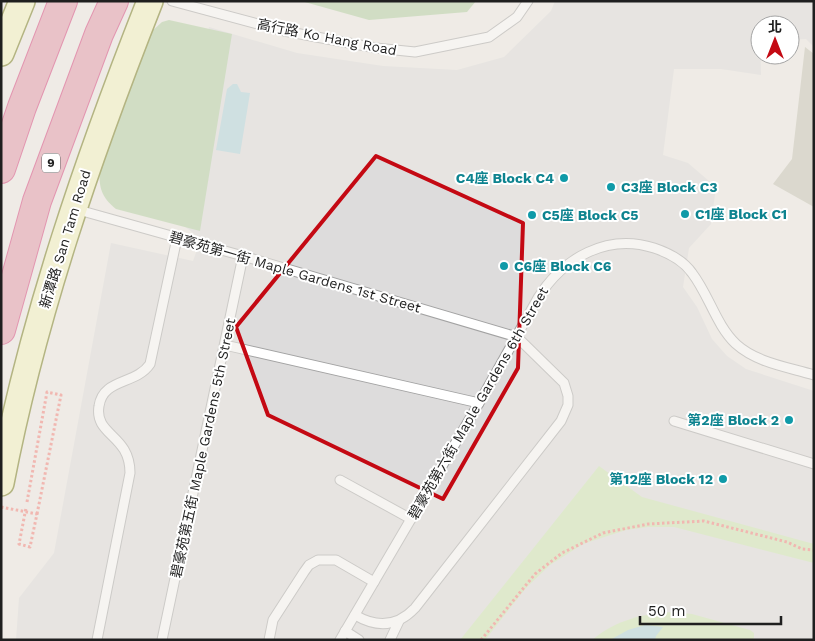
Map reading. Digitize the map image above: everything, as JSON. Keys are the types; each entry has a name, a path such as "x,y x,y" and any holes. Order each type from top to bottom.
{"highway":[{"path":"1,169 22,107 63,1"},
{"name":"9","path":"1,330 37,201 99,34 114,1"}],"street":[{"path":"1,53 22,1"},
{"name":"新潭路 San Tam Road","path":"1,483 32,344 72,208 113,94 150,1"}],"lane":[{"name":"高行路 Ko Hang Road","path":"172,1 284,31 376,48 416,52 489,37 517,18 528,1"},
{"name":"碧豪苑第一街 Maple Gardens 1st Street","path":"72,208 244,256 517,337"},
{"path":"97,640 130,473 128,453 119,441 106,431 101,423 99,405 108,389 140,376 150,364 177,238"},
{"name":"碧豪苑第六街 Maple Gardens 6th Street","path":"340,640 479,403 546,284 570,261 592,250 616,244 649,247 679,259 692,272 725,330 738,345 762,359 814,374"},
{"name":"碧豪苑第五街 Maple Gardens 5th Street","path":"162,640 244,256"},
{"path":"390,640 399,621 415,608 565,414 568,396 564,383 517,337"},
{"path":"225,346 479,403"},
{"path":"674,422 814,464"},
{"path":"340,480 411,519"},
{"path":"269,640 273,620 309,565 318,560 336,560 374,582"},
{"path":"355,615 371,623 380,624 399,621"},
{"path":"346,631 359,640"}],"path":[{"path":"26,508 19,544 30,546 61,395 47,392 27,502"},
{"path":"1,507 37,514"},
{"path":"481,640 524,586 548,563 582,542 625,527 704,521 788,542 802,549 814,550"}],"highlighted area":[{"path":"376,156 523,223 518,368 443,499 268,415 236,327"}],"shaded area":[{"path":"555,1 814,1 814,47 806,39 800,39 800,15 750,15 750,65 761,65 761,75 721,69 674,69 663,155 688,163 716,187 711,224 689,248 683,287 697,307 712,339 727,356 746,369 814,391 814,640 16,640 19,598 54,553 111,243 193,261 201,239 162,209 209,27 297,53 383,66 457,70 504,57 551,11"},
{"path":"805,47 814,54 814,207 773,184 792,159"}],"green space":[{"path":"301,1 476,1 467,12 369,20"},
{"path":"169,20 232,34 200,231 116,209 107,201 100,187 100,169 151,32 162,22"},
{"path":"599,466 642,497 814,544 814,563 674,527 648,527 626,530 583,544 550,565 526,588 485,640 460,640"},
{"path":"674,612 692,614 750,630 754,633 754,638 752,640 592,640 611,627 631,619 652,614"}],"water":[{"path":"233,84 237,84 241,92 250,93 240,154 216,150 227,89"},
{"path":"645,625 663,627 655,640 610,640 628,630"}],"place":[{"name":"C4座 Block C4","path":"564,178"},
{"name":"C3座 Block C3","path":"611,187"},
{"name":"C1座 Block C1","path":"685,214"},
{"name":"C5座 Block C5","path":"532,215"},
{"name":"C6座 Block C6","path":"504,266"},
{"name":"第2座 Block 2","path":"789,420"},
{"name":"第12座 Block 12","path":"723,479"}]}
